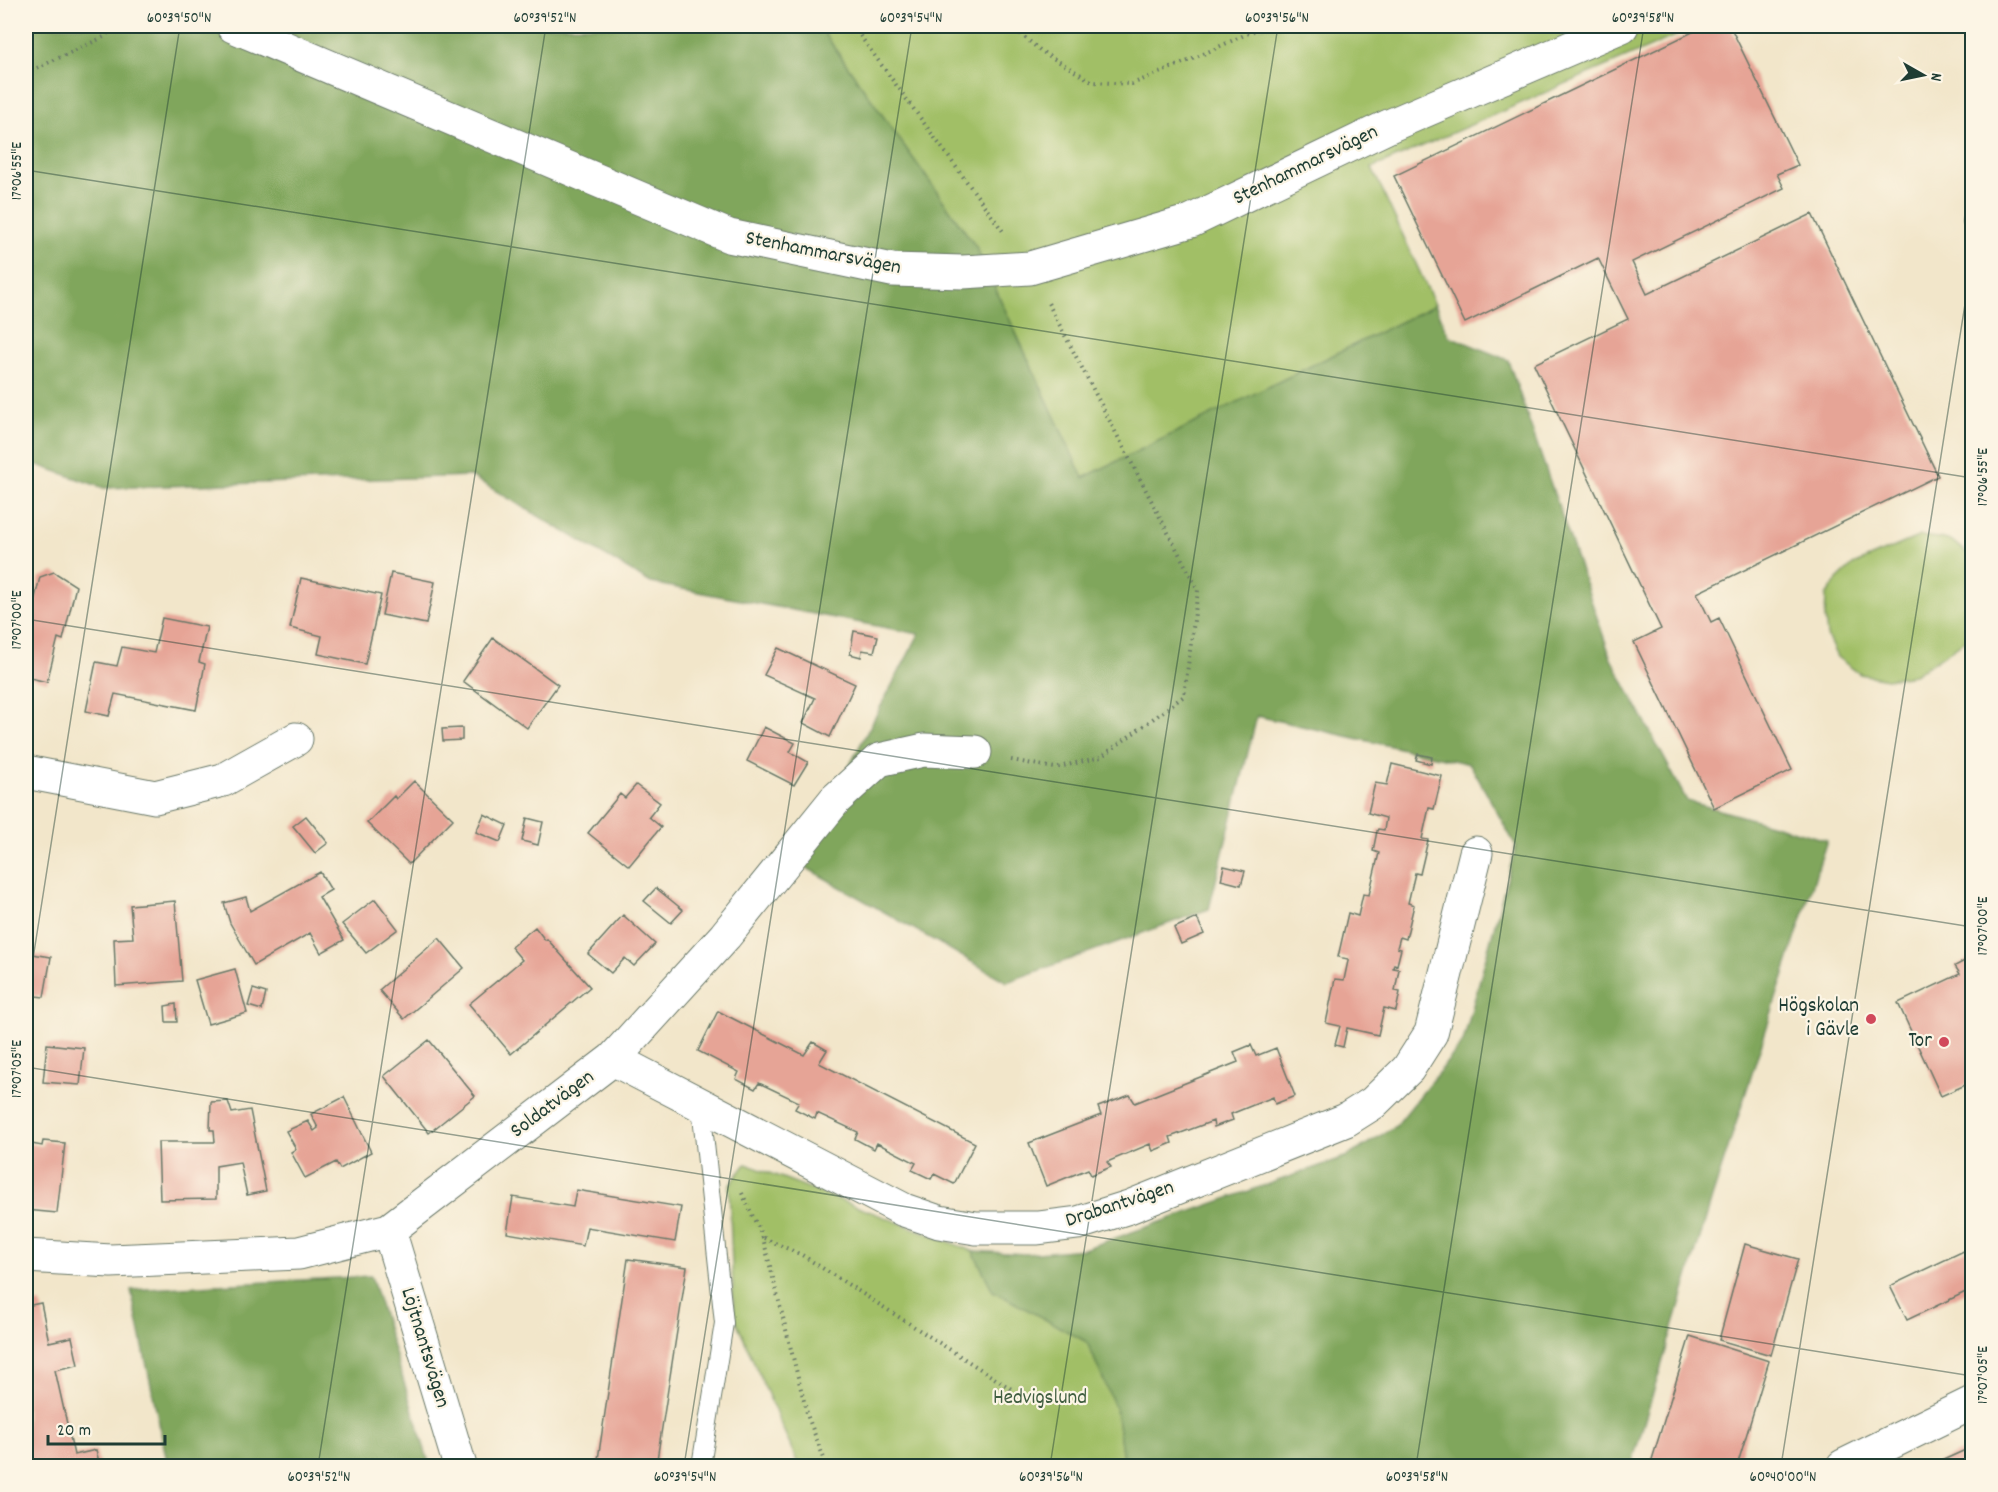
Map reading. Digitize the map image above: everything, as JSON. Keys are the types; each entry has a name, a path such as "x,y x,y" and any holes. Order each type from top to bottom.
{"street":[{"name":"Stenhammarsvägen","path":"234,26 729,236 892,270 963,272 1030,268 1191,221 1389,126 1622,26"},
{"path":"26,772 155,797 223,780 296,739"},
{"name":"Soldatvägen","path":"26,1256 111,1261 299,1253 389,1230 613,1059 725,936 835,800 879,760 924,750 975,752"},
{"name":"Drabantvägen","path":"613,1059 904,1210 939,1222 976,1228 1038,1228 1078,1223 1346,1120 1373,1102 1408,1069 1431,1034 1476,854"},
{"name":"Löjtnantsvägen","path":"389,1230 460,1467"},
{"path":"1843,1467 1972,1403"}],"lane":[{"path":"701,1106 724,1323 701,1467"}],"path":[{"path":"26,73 106,36 112,26"},
{"path":"853,26 1030,268 1198,590 1184,696 1101,757 1055,768 975,752"},
{"path":"1011,26 1041,51 1093,82 1132,84 1264,26"},
{"path":"741,1186 743,1197 763,1238 807,1417 827,1467"},
{"path":"763,1238 802,1255 1013,1390"}],"green space":[{"path":"26,26 819,26 976,247 1083,478 1435,305 1449,336 1508,360 1611,658 1687,801 1827,840 1712,1198 1631,1466 1124,1466 1116,1409 1087,1342 993,1291 973,1251 1026,1254 1084,1249 1348,1156 1396,1126 1463,1042 1516,846 1470,764 1257,716 1209,909 1007,982 798,863 919,634 651,583 471,476 104,488 26,461"},
{"path":"819,26 1698,26 1372,168 1435,305 1083,478 976,247"},
{"path":"1920,536 1955,543 1972,559 1972,636 1914,675 1887,679 1860,674 1837,657 1827,636 1826,596 1837,580 1853,565"},
{"name":"Hedvigslund","path":"746,1164 973,1251 993,1291 1087,1342 1116,1409 1124,1466 799,1466 734,1316 729,1186"},
{"path":"371,1276 430,1466 168,1466 131,1290"}],"building":[{"path":"1705,26 1730,26 1798,165 1777,174 1784,188 1632,262 1647,294 1812,214 1938,476 1697,593 1711,622 1719,618 1792,770 1714,808 1634,642 1661,629 1534,364 1628,319 1598,258 1465,323 1394,176"},
{"path":"54,572 76,586 63,640 58,638 47,682 26,677 26,626 28,627 40,577"},
{"path":"391,573 435,582 426,624 382,615"},
{"path":"301,578 381,595 365,664 318,654 322,636 290,628"},
{"path":"162,618 207,627 199,662 205,664 196,710 115,694 109,716 86,711 96,662 117,666 122,647 154,653"},
{"path":"854,631 878,636 874,652 862,650 861,657 850,654"},
{"path":"493,638 558,685 527,728 463,681"},
{"path":"778,648 855,684 830,737 803,723 815,698 764,675"},
{"path":"764,727 795,743 790,752 808,762 794,785 747,761"},
{"path":"462,728 462,740 443,741 442,729"},
{"path":"1418,754 1432,757 1431,764 1416,760"},
{"path":"1392,764 1442,776 1434,809 1429,808 1422,839 1428,840 1420,874 1415,873 1408,903 1414,905 1406,939 1400,937 1397,948 1401,949 1397,965 1394,964 1393,968 1399,969 1395,991 1400,992 1396,1011 1384,1008 1378,1035 1347,1028 1343,1047 1335,1045 1340,1026 1326,1023 1335,979 1344,980 1348,961 1348,959 1338,957 1348,913 1358,916 1363,894 1369,895 1379,853 1373,851 1377,831 1378,829 1384,830 1386,818 1368,813 1375,783 1387,785"},
{"path":"414,781 453,819 409,864 367,823 394,796 396,799"},
{"path":"636,785 660,803 649,817 661,827 629,866 588,833 620,794 625,798"},
{"path":"484,814 507,825 500,842 476,832"},
{"path":"306,816 328,843 315,853 293,826"},
{"path":"527,818 543,822 538,845 522,841"},
{"path":"1224,866 1245,871 1241,885 1221,880"},
{"path":"320,872 331,890 319,897 344,940 321,953 310,933 254,965 230,923 224,903 246,897 250,911"},
{"path":"656,888 683,910 671,923 644,901"},
{"path":"375,899 398,929 366,953 342,924"},
{"path":"175,901 182,981 116,986 114,939 133,938 130,905"},
{"path":"623,915 655,944 634,966 625,958 611,973 588,954"},
{"path":"1197,918 1204,934 1181,944 1174,928"},
{"path":"26,921 32,922 27,951 26,951"},
{"path":"535,927 590,987 511,1054 469,1004 522,960 511,947"},
{"path":"439,938 464,968 404,1019 379,990"},
{"path":"26,953 51,957 44,997 26,995"},
{"name":"Tor","path":"1972,957 1972,1082 1941,1096 1898,1003 1960,974 1955,966"},
{"path":"235,969 247,1013 208,1024 195,980"},
{"path":"253,989 266,993 262,1010 248,1006"},
{"path":"176,1004 177,1022 166,1022 165,1006"},
{"path":"718,1011 804,1055 813,1042 827,1050 819,1063 975,1143 954,1184 934,1174 931,1179 912,1170 916,1163 877,1143 874,1149 855,1139 858,1132 817,1113 815,1119 795,1109 799,1102 759,1083 755,1089 736,1079 739,1072 698,1051"},
{"path":"429,1040 475,1096 429,1133 384,1076"},
{"path":"47,1044 84,1048 80,1085 43,1082"},
{"path":"1251,1045 1256,1056 1276,1048 1295,1096 1275,1104 1273,1097 1231,1114 1233,1120 1214,1127 1213,1121 1170,1137 1172,1143 1153,1151 1150,1144 1107,1162 1111,1167 1091,1175 1088,1169 1046,1186 1029,1143 1101,1115 1098,1107 1130,1095 1135,1103 1238,1062 1234,1052"},
{"path":"344,1097 371,1152 340,1169 336,1162 305,1178 291,1152 296,1149 286,1131 308,1121 314,1131 318,1128 311,1114"},
{"path":"228,1101 232,1113 250,1110 266,1191 247,1195 240,1162 216,1166 216,1199 160,1200 158,1142 215,1142 214,1130 210,1130 211,1102"},
{"path":"43,1141 65,1143 57,1213 26,1210 26,1143 42,1146"},
{"path":"576,1190 681,1207 675,1242 587,1227 583,1246 507,1233 513,1197 573,1207"},
{"path":"1745,1244 1798,1259 1771,1355 1719,1340"},
{"path":"1970,1248 1972,1289 1907,1320 1890,1286"},
{"path":"628,1259 687,1267 656,1466 597,1466"},
{"path":"41,1303 49,1342 72,1337 78,1365 55,1370 74,1455 96,1450 100,1466 26,1466 26,1306"},
{"path":"1690,1336 1769,1361 1737,1466 1650,1466"},
{"path":"1972,1447 1972,1466 1930,1466"}],"place":[{"name":"Högskolan i Gävle","path":"1871,1019"},
{"name":"Tor","path":"1944,1042"}]}
